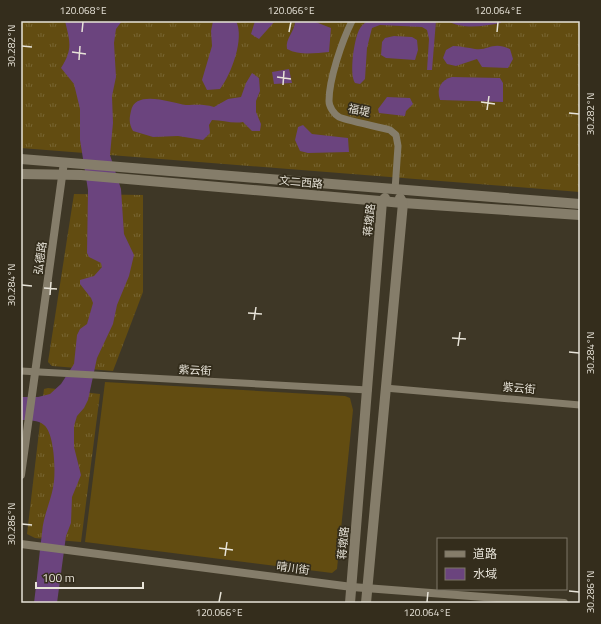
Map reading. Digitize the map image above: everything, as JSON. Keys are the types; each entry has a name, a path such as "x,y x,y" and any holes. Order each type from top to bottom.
{"main road":[{"name":"文二西路","path":"21,159 580,204"},
{"name":"文二西路","path":"21,174 81,175 402,203 580,216"},
{"name":"蒋墩路","path":"350,603 382,201 395,190"},
{"path":"366,603 402,203 395,190"}],"street":[{"name":"福堤","path":"352,21 338,57 329,102 332,110 339,118 390,130 396,135 398,146 395,190"},
{"name":"弘德路","path":"21,475 64,174 64,162"},
{"name":"紫云街","path":"21,371 368,390"},
{"name":"紫云街","path":"385,388 580,404"},
{"name":"晴川街","path":"21,544 368,589 564,603"}],"green space":[{"path":"21,21 580,21 580,192 21,148"},
{"path":"74,194 143,195 143,292 113,371 52,366 48,362"},
{"path":"105,382 345,396 350,398 353,410 337,569 332,573 85,542"},
{"path":"48,388 100,394 81,542 35,538 27,534 44,389"}],"water":[{"path":"65,21 122,21 116,29 114,43 116,77 112,96 113,123 110,155 121,189 124,234 134,255 129,276 117,305 113,324 97,358 88,400 84,408 77,416 74,426 74,447 81,475 72,497 71,523 66,536 57,603 34,603 43,527 54,482 54,455 48,430 44,425 30,420 21,420 21,397 38,397 50,394 61,384 74,364 77,335 80,329 87,324 93,303 80,284 80,280 94,276 102,267 101,263 89,257 87,253 88,190 80,140 80,109 74,84 61,68 69,50"},
{"path":"213,21 236,21 239,37 236,56 224,83 220,89 207,90 202,80 212,46 211,31"},
{"path":"255,21 275,21 259,39 251,34"},
{"path":"295,21 313,21 331,28 329,52 297,53 287,49 287,42 295,25"},
{"path":"368,21 436,21 432,70 427,70 429,39 427,30 422,27 380,25 372,28 367,48 365,79 360,84 355,83 353,79 352,65 355,41 360,29"},
{"path":"448,21 501,21 501,23 481,26 460,26"},
{"path":"394,36 412,37 417,40 418,50 415,60 386,58 381,55 382,42 385,38"},
{"path":"453,46 475,49 484,49 495,46 504,47 510,49 513,59 508,68 482,67 477,59 456,66 447,64 443,58 446,50"},
{"path":"289,69 292,83 274,84 272,72"},
{"path":"252,73 259,78 260,91 256,101 256,112 261,124 260,131 252,131 243,122 235,123 212,120 209,125 210,133 203,140 178,136 153,137 133,131 130,121 131,111 134,104 139,100 155,99 186,105 204,105 214,107 228,99 241,97 246,83"},
{"path":"448,78 500,78 503,83 503,102 440,100 440,85"},
{"path":"387,97 410,98 413,104 406,111 405,116 379,113 378,109"},
{"path":"303,125 312,134 348,138 349,152 308,153 300,151 295,140 298,127"}]}
